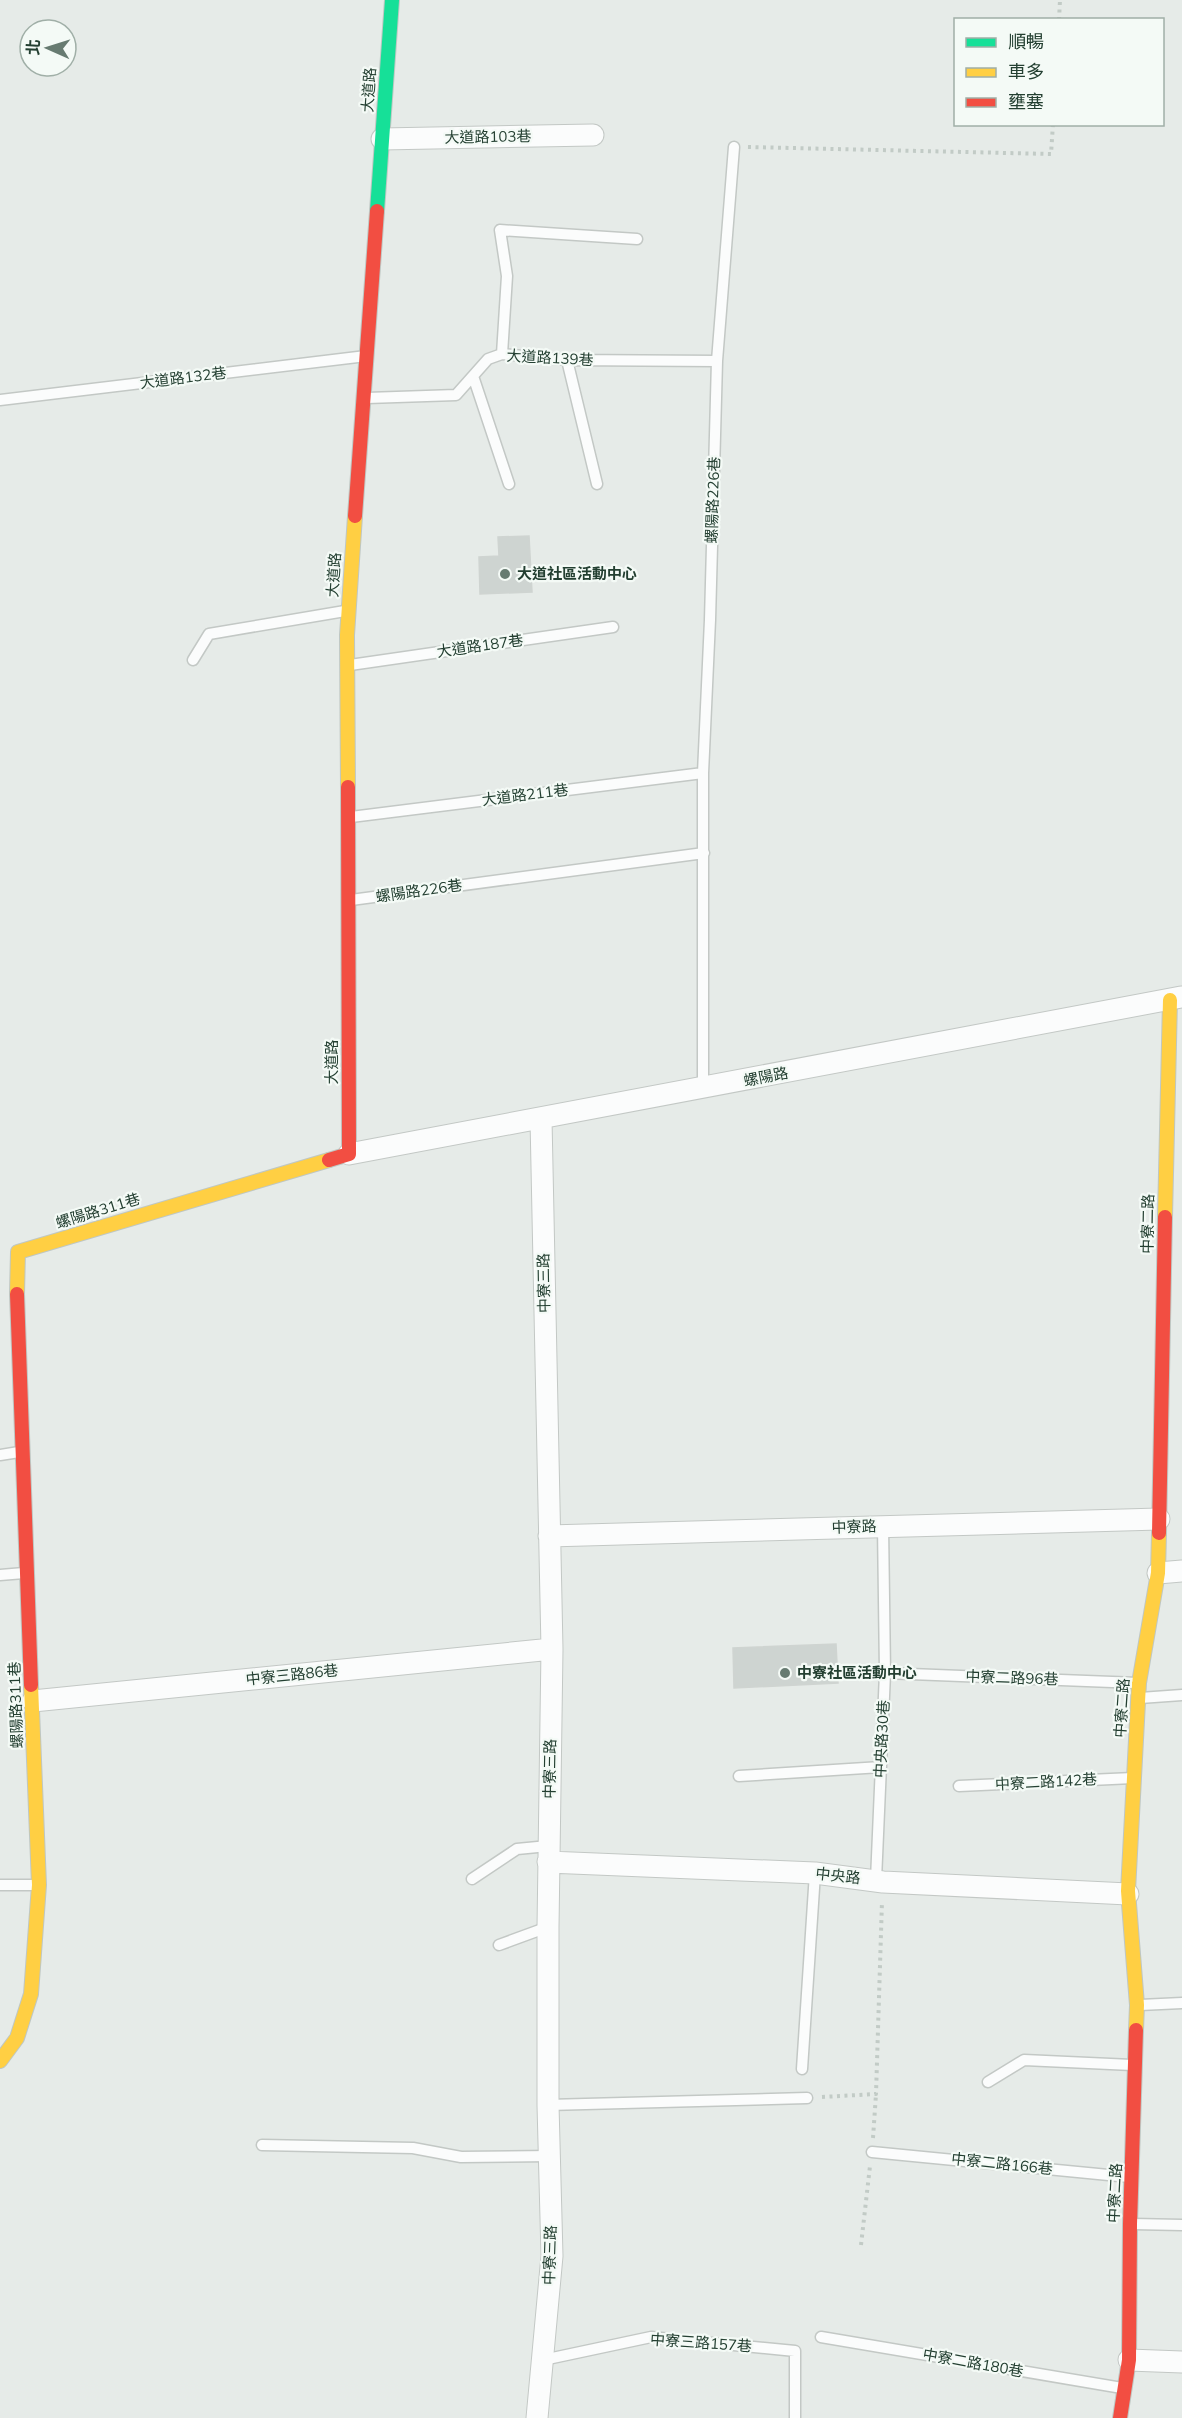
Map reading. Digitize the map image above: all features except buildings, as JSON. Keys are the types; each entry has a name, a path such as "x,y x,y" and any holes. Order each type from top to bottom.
{"street":[{"name":"大道路","path":"349,1154 348,610 392,0"},
{"name":"大道路103巷","path":"382,139 593,135"},
{"name":"螺陽路","path":"349,1154 1176,998"},
{"name":"中寮二路","path":"1120,2418 1129,2360 1130,2224 1137,2005 1128,1894 1139,1683 1158,1573 1176,998"},
{"name":"中寮三路","path":"537,2418 552,2256 548,2105 548,1854 552,1649 541,1119"},
{"name":"螺陽路311巷","path":"0,2061 17,2038 31,1994 39,1885 17,1319 9,1254 349,1154"},
{"name":"中寮路","path":"549,1536 1158,1519"},
{"path":"1158,1573 1182,1571"},
{"name":"中寮三路86巷","path":"33,1701 552,1649"},
{"name":"中央路","path":"548,1854 815,1873 879,1881 1128,1894"},
{"path":"1129,2360 1182,2362"}],"lane":[{"name":"螺陽路226巷","path":"703,1089 703,773 717,361 734,147"},
{"path":"502,354 507,276 500,230 637,239"},
{"name":"大道路139巷","path":"364,398 456,395 488,359 502,354 567,360 717,361"},
{"name":"大道路132巷","path":"0,400 366,356"},
{"path":"567,360 597,484"},
{"path":"473,376 508,484"},
{"path":"193,660 209,634 348,610"},
{"name":"大道路187巷","path":"347,666 613,627"},
{"name":"大道路211巷","path":"347,817 703,773"},
{"name":"螺陽路226巷","path":"348,900 704,853"},
{"path":"0,1455 22,1452"},
{"name":"中央路30巷","path":"879,1881 885,1673 882,1526"},
{"path":"0,1575 27,1573"},
{"name":"中寮二路96巷","path":"885,1673 1139,1683"},
{"path":"1138,1699 1182,1695"},
{"path":"739,1776 881,1767"},
{"name":"中寮二路142巷","path":"959,1786 1134,1778"},
{"path":"472,1879 517,1849 548,1854"},
{"path":"802,2069 815,1873"},
{"path":"0,1885 39,1885"},
{"path":"499,1944 548,1927"},
{"path":"1137,2005 1182,2003"},
{"path":"988,2082 1024,2060 1135,2065"},
{"path":"548,2105 807,2098"},
{"path":"262,2145 413,2148 461,2157 550,2156"},
{"name":"中寮二路166巷","path":"872,2152 1133,2177"},
{"path":"1130,2224 1182,2225"},
{"name":"中寮三路157巷","path":"543,2360 651,2337 795,2351 795,2418"},
{"name":"中寮二路180巷","path":"821,2337 1125,2388"}],"path":[{"path":"1059,18 1060,0"},
{"path":"734,147 1051,154 1053,126"},
{"path":"807,2098 876,2094 879,1881"}],"traffic: fast":[{"path":"377,211 392,0"}],"traffic: slow":[{"path":"348,787 347,635 355,516"},
{"path":"1165,1217 1170,1000"},
{"path":"17,1294 18,1252 329,1160"},
{"path":"1136,2030 1137,2005 1128,1891 1139,1683 1158,1573 1159,1533"},
{"path":"0,2061 17,2038 31,1994 39,1885 31,1685"}],"traffic: jam":[{"path":"355,516 377,211"},
{"path":"329,1160 349,1154 348,787"},
{"path":"1159,1533 1165,1217"},
{"path":"17,1294 31,1685"},
{"path":"1120,2418 1129,2360 1130,2224 1136,2030"}],"place":[{"name":"大道社區活動中心","path":"505,574"},
{"name":"中寮社區活動中心","path":"785,1673"}]}
